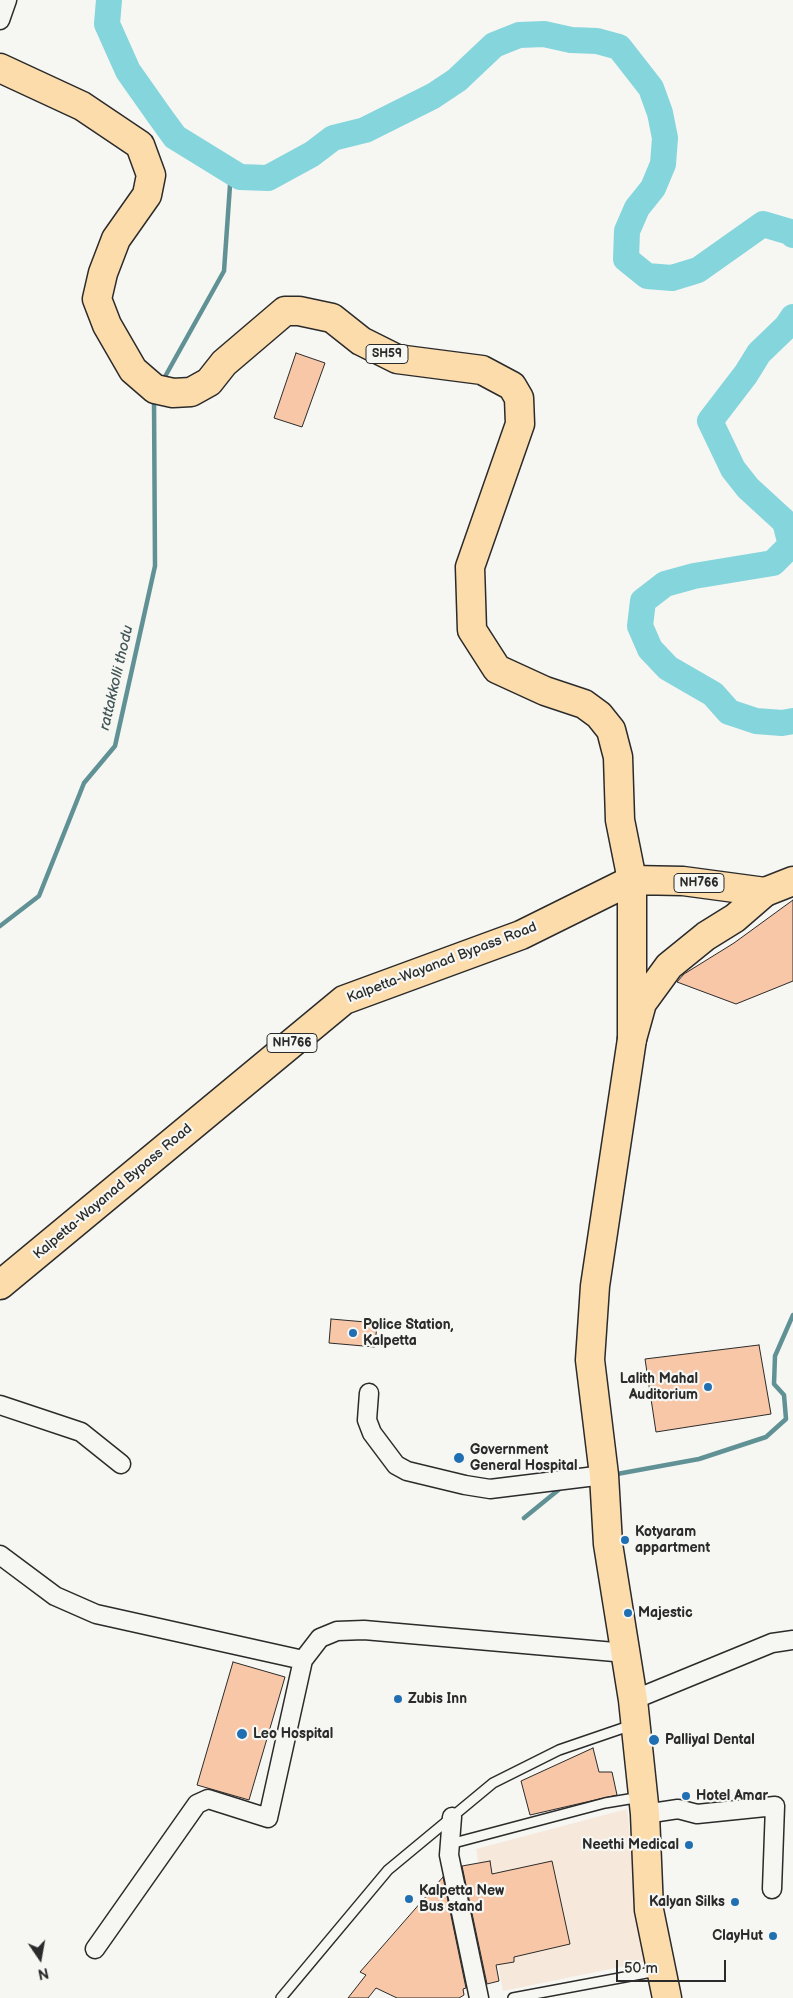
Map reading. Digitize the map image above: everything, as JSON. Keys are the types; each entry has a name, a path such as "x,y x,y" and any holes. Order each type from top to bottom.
{"main road":[{"name":"SH59","path":"0,68 82,106 140,145 150,175 147,196 116,239 103,273 97,299 107,325 133,370 155,389 173,394 191,392 209,382 224,363 285,311 299,310 332,318 360,341 397,359 482,370 512,386 519,398 520,424 470,567 472,630 497,669 545,691 584,704 599,714 611,730 618,757 620,820 632,880"},
{"name":"Kalpetta-Wayanad Bypass Road","path":"0,1285 344,1000 521,935 632,880 683,880 765,892"},
{"path":"632,880 632,1039"},
{"name":"NH766","path":"765,892 793,881"},
{"path":"667,1998 649,1910 644,1805 634,1712 608,1544 604,1475 590,1360 595,1286 632,1039 642,1003 668,966 706,936 735,918 765,892"}],"street":[{"path":"0,20 7,0"},
{"path":"369,1393 367,1420 372,1433 396,1466 407,1471 465,1486 490,1489 604,1475"},
{"path":"0,1405 81,1432 121,1464"},
{"path":"0,1555 55,1596 96,1614 303,1660"},
{"path":"95,1949 197,1804 208,1799 268,1818 303,1660 320,1638 338,1630 364,1630 626,1653"},
{"path":"634,1712 772,1643 793,1640"},
{"path":"644,1805 678,1809 697,1814 775,1806 772,1889"},
{"path":"452,1817 450,1855 479,1998"}],"lane":[{"path":"281,1998 388,1870 493,1783 634,1712"},
{"path":"450,1844 605,1803 644,1805"},
{"path":"513,1998 661,1970"}],"shaded area":[{"path":"627,1809 645,1962 503,1991 476,1849"}],"building":[{"path":"296,353 325,363 302,427 274,418"},
{"path":"793,900 793,981 736,1004 677,982 684,974 734,943"},
{"name":"Police Station, Kalpetta","path":"331,1319 377,1323 375,1347 329,1343"},
{"name":"Lalith Mahal Auditorium","path":"759,1345 771,1414 656,1432 645,1359"},
{"path":"233,1662 285,1677 249,1800 197,1785"},
{"path":"593,1748 599,1772 612,1772 617,1795 530,1815 521,1781"},
{"path":"490,1861 492,1874 552,1861 570,1944 514,1957 514,1962 496,1965 499,1981 487,1984 462,1866"},
{"path":"443,1877 466,1988 463,1989 464,1995 459,1998 397,1998 376,1988 368,1998 348,1998 366,1975 360,1972"}],"waterway":[{"path":"109,0 107,24 128,71 175,137 240,177 268,178 312,154 333,138 365,130 433,96 457,80 494,45 519,35 544,34 571,40 597,41 619,47 651,88 660,113 665,138 663,164 653,188 637,208 627,231 626,259 647,276 672,278 698,270 763,224 790,232 793,235"},
{"path":"162,382 224,271 231,171"},
{"path":"793,317 787,326 759,353 746,374 710,421 733,469 748,488 785,522 791,545 773,563 694,576 665,584 643,601 640,626 650,649 668,668 713,694 729,712 756,721 782,723 793,721"},
{"name":"rattakkolli thodu","path":"0,926 39,896 84,783 115,746 155,566 154,399"},
{"path":"617,1474 699,1459 766,1437 786,1419 784,1395 774,1384 775,1356 793,1315"},
{"path":"524,1518 562,1487"}],"place":[{"name":"Police Station, Kalpetta","path":"353,1333"},
{"name":"Lalith Mahal Auditorium","path":"708,1387"},
{"name":"Government General Hospital","path":"459,1458"},
{"name":"Kotyaram appartment","path":"625,1540"},
{"name":"Majestic","path":"628,1613"},
{"name":"Zubis Inn","path":"398,1699"},
{"name":"Leo Hospital","path":"242,1734"},
{"name":"Palliyal Dental","path":"654,1740"},
{"name":"Hotel Amar","path":"686,1796"},
{"name":"Neethi Medical","path":"689,1845"},
{"name":"Kalpetta New Bus stand","path":"409,1899"},
{"name":"Kalyan Silks","path":"735,1902"},
{"name":"ClayHut","path":"773,1936"}]}
